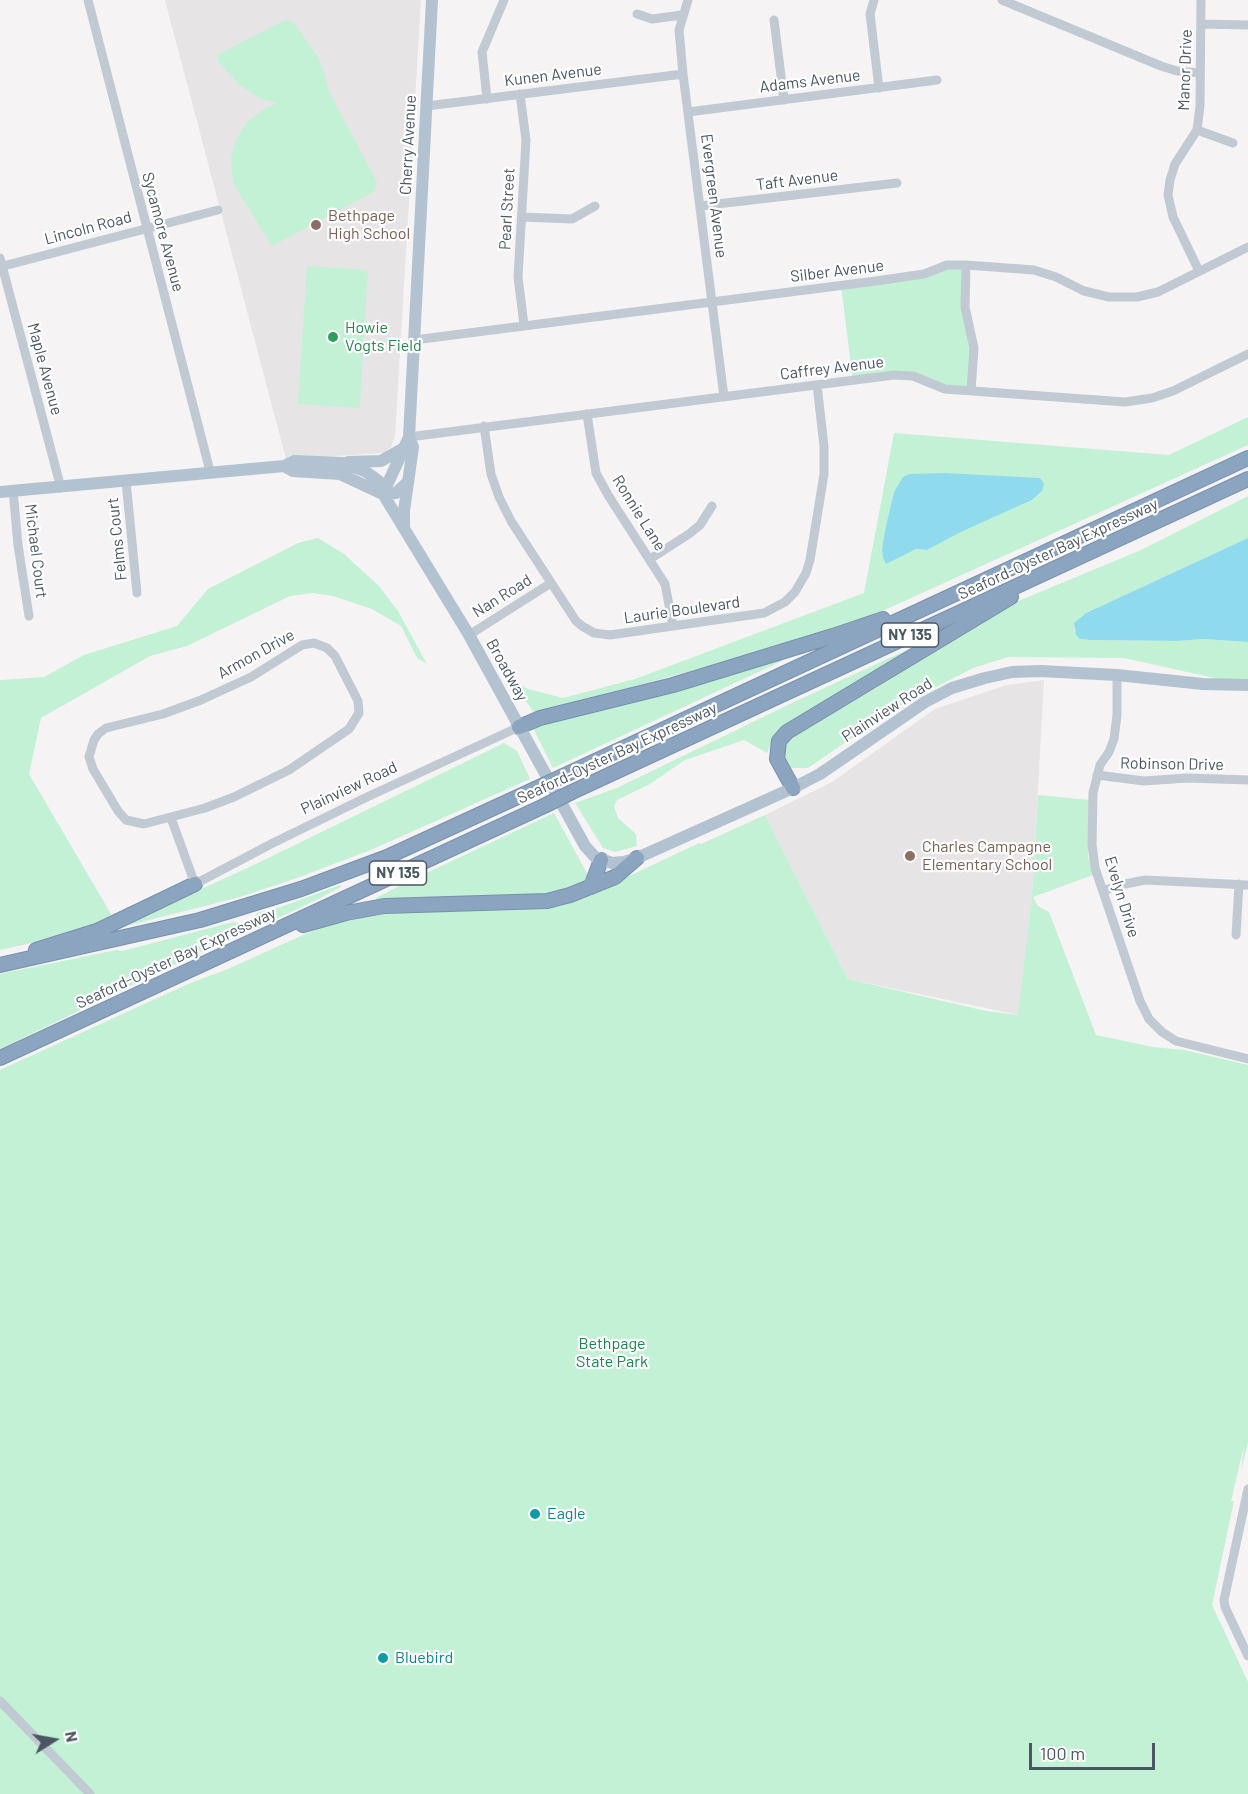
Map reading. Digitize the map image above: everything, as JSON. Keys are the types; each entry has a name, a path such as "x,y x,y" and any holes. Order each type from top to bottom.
{"highway":[{"name":"Seaford-Oyster Bay Expressway","path":"0,964 141,935 229,912 292,892 397,852 1248,458"},
{"name":"Seaford-Oyster Bay Expressway","path":"0,1058 1248,479"},
{"path":"793,788 777,759 777,747 787,732 1065,563"},
{"path":"519,728 540,718 684,682 833,636 945,598"},
{"path":"253,940 327,918 371,908 536,903 570,896 615,877 637,858"},
{"path":"591,887 601,860"},
{"path":"0,964 97,931 195,884"}],"main road":[{"name":"Cherry Avenue","path":"383,494 406,442 414,340 432,0"},
{"name":"Cherry Avenue","path":"404,527 413,447 406,442"},
{"path":"343,463 381,460 406,442"},
{"name":"Broadway","path":"6,491 61,488 210,471 284,466 294,461 343,463 365,471 380,482 383,494 469,635 585,846 591,854 601,860"},
{"name":"Broadway","path":"284,466 293,471 340,474 383,494"},
{"path":"383,494 396,493 408,482"},
{"name":"Plainview Road","path":"601,860 618,863 637,858 793,788 820,774 912,710 952,688 1012,672 1117,675 1203,684 1248,685"}],"street":[{"name":"Sycamore Avenue","path":"88,0 210,471"},
{"path":"486,99 482,52 504,0"},
{"name":"Evergreen Avenue","path":"688,0 679,30 724,397"},
{"path":"874,0 870,14 879,88"},
{"path":"1002,0 1161,66 1177,71 1200,73"},
{"name":"Manor Drive","path":"1199,271 1173,218 1168,195 1175,164 1197,130 1201,0"},
{"path":"637,14 652,19 682,15"},
{"path":"774,20 784,100"},
{"path":"1202,24 1248,25"},
{"name":"Kunen Avenue","path":"426,106 683,74"},
{"name":"Adams Avenue","path":"688,112 937,80"},
{"name":"Pearl Street","path":"520,94 526,140 518,277 524,325"},
{"path":"1197,130 1233,143"},
{"name":"Taft Avenue","path":"700,206 897,183"},
{"path":"522,217 572,219 595,206"},
{"name":"Lincoln Road","path":"1,264 218,210"},
{"name":"Silber Avenue","path":"414,340 924,274 947,266 966,265 1034,270 1056,277 1084,291 1122,298 1158,292 1248,248"},
{"name":"Maple Avenue","path":"1,264 61,488"},
{"path":"966,265 965,307 974,348 971,391"},
{"name":"Caffrey Avenue","path":"406,442 484,426 907,375 945,389 1125,402 1173,392 1248,354"},
{"name":"Laurie Boulevard","path":"484,426 491,474 511,521 576,621 594,633 610,635 764,613 785,602 802,581 810,560 824,474 824,446 817,385"},
{"name":"Ronnie Lane","path":"587,414 596,473 665,584 674,626"},
{"name":"Felms Court","path":"126,481 137,593"},
{"name":"Michael Court","path":"6,491 18,545 29,616"},
{"path":"650,559 700,525 712,506"},
{"name":"Nan Road","path":"469,635 551,583"},
{"name":"Armon Drive","path":"314,643 327,648 342,666 358,701 359,713 350,729 318,752 269,781 225,801 171,818 136,824 126,820 117,812 89,757 94,740 106,728 163,714 201,700 251,677 302,645 314,643"},
{"name":"Evelyn Drive","path":"1117,675 1117,715 1114,739 1100,765 1093,793 1092,844 1095,867 1140,1001 1149,1019 1162,1032 1176,1041 1248,1059"},
{"name":"Plainview Road","path":"195,884 357,802 519,728"},
{"name":"Robinson Drive","path":"1097,775 1144,781 1187,778 1248,780"},
{"path":"171,818 195,884"},
{"path":"1103,891 1145,880 1244,884 1236,935"},
{"path":"1248,1489 1244,1530 1224,1600 1225,1607 1248,1656"},
{"path":"0,1701 90,1794"}],"shaded area":[{"name":"Bethpage High School","path":"165,0 421,0 395,436 391,447 384,453 286,459"},
{"name":"Charles Campagne Elementary School","path":"1044,680 1032,896 1019,1015 848,979 765,815 832,782 935,709 1007,685"}],"green space":[{"path":"285,20 293,22 318,57 329,91 377,182 375,191 272,246 233,183 231,159 235,142 246,123 264,109 278,103 261,99 241,86 220,64 217,55"},
{"path":"966,265 965,286 972,335 971,391 913,376 853,381 841,286"},
{"name":"Howie Vogts Field","path":"307,266 368,270 360,408 298,404"},
{"path":"1248,417 1248,445 845,628 535,714 516,683 528,689 563,698 635,679 864,593 894,433 1169,455","holes":["1007,478 1040,478 1042,491 1032,500 927,550 916,549 902,555 882,549 894,492"]},
{"path":"1248,496 1248,538 1086,613 1074,630 1080,639 1090,640 1202,639 1248,642 1248,680 1223,680 1124,658 1008,657 973,668 895,708 808,768 788,768 784,760 784,749 793,736 878,687 944,642 1004,607 1141,550"},
{"path":"318,538 344,554 378,585 398,611 427,664 417,658 401,626 372,609 333,596 313,593 290,596 187,646 150,656 41,718 29,774 111,914 106,920 90,928 0,950 0,680 44,677 84,655 177,626 208,589 298,543"},
{"path":"922,643 776,735 767,753 744,740 685,760 650,784 617,800 614,806 618,818 636,834 637,846 615,852 603,848 575,803 617,788"},
{"path":"784,658 782,661 553,768 532,726 674,691"},
{"path":"504,743 517,751 530,779 373,849 297,878 240,897 110,930 189,892 206,887 260,862"},
{"name":"Bethpage State Park","path":"1038,795 1090,800 1088,856 1093,875 1033,897 1038,906 1049,912 1096,1035 1153,1047 1184,1050 1248,1065 1248,1442 1241,1471 1244,1446 1231,1501 1234,1501 1212,1605 1248,1682 1248,1794 0,1794 0,1070 188,984 339,920 372,912 536,909 563,904 585,897 699,843 765,815 848,979 986,1011 1018,1015 1032,896"},
{"path":"554,813 588,875 589,882 574,889 542,896 376,901 376,898 407,882"},
{"path":"340,885 341,887 293,911 260,926 253,926 251,921 257,913 281,907"},
{"path":"233,922 238,923 241,930 238,934 0,1049 0,974 116,950 122,951"}],"water":[{"path":"945,473 1040,478 1044,484 1042,491 1032,500 927,550 916,549 886,564 882,549 886,526 894,492 903,477 909,474"},
{"path":"1248,538 1248,642 1202,639 1090,640 1080,639 1076,635 1074,623 1086,613"}],"place":[{"name":"Bethpage High School","path":"316,225"},
{"name":"Howie Vogts Field","path":"333,337"},
{"name":"Charles Campagne Elementary School","path":"910,856"},
{"name":"Eagle","path":"535,1514"},
{"name":"Bluebird","path":"383,1658"}]}
